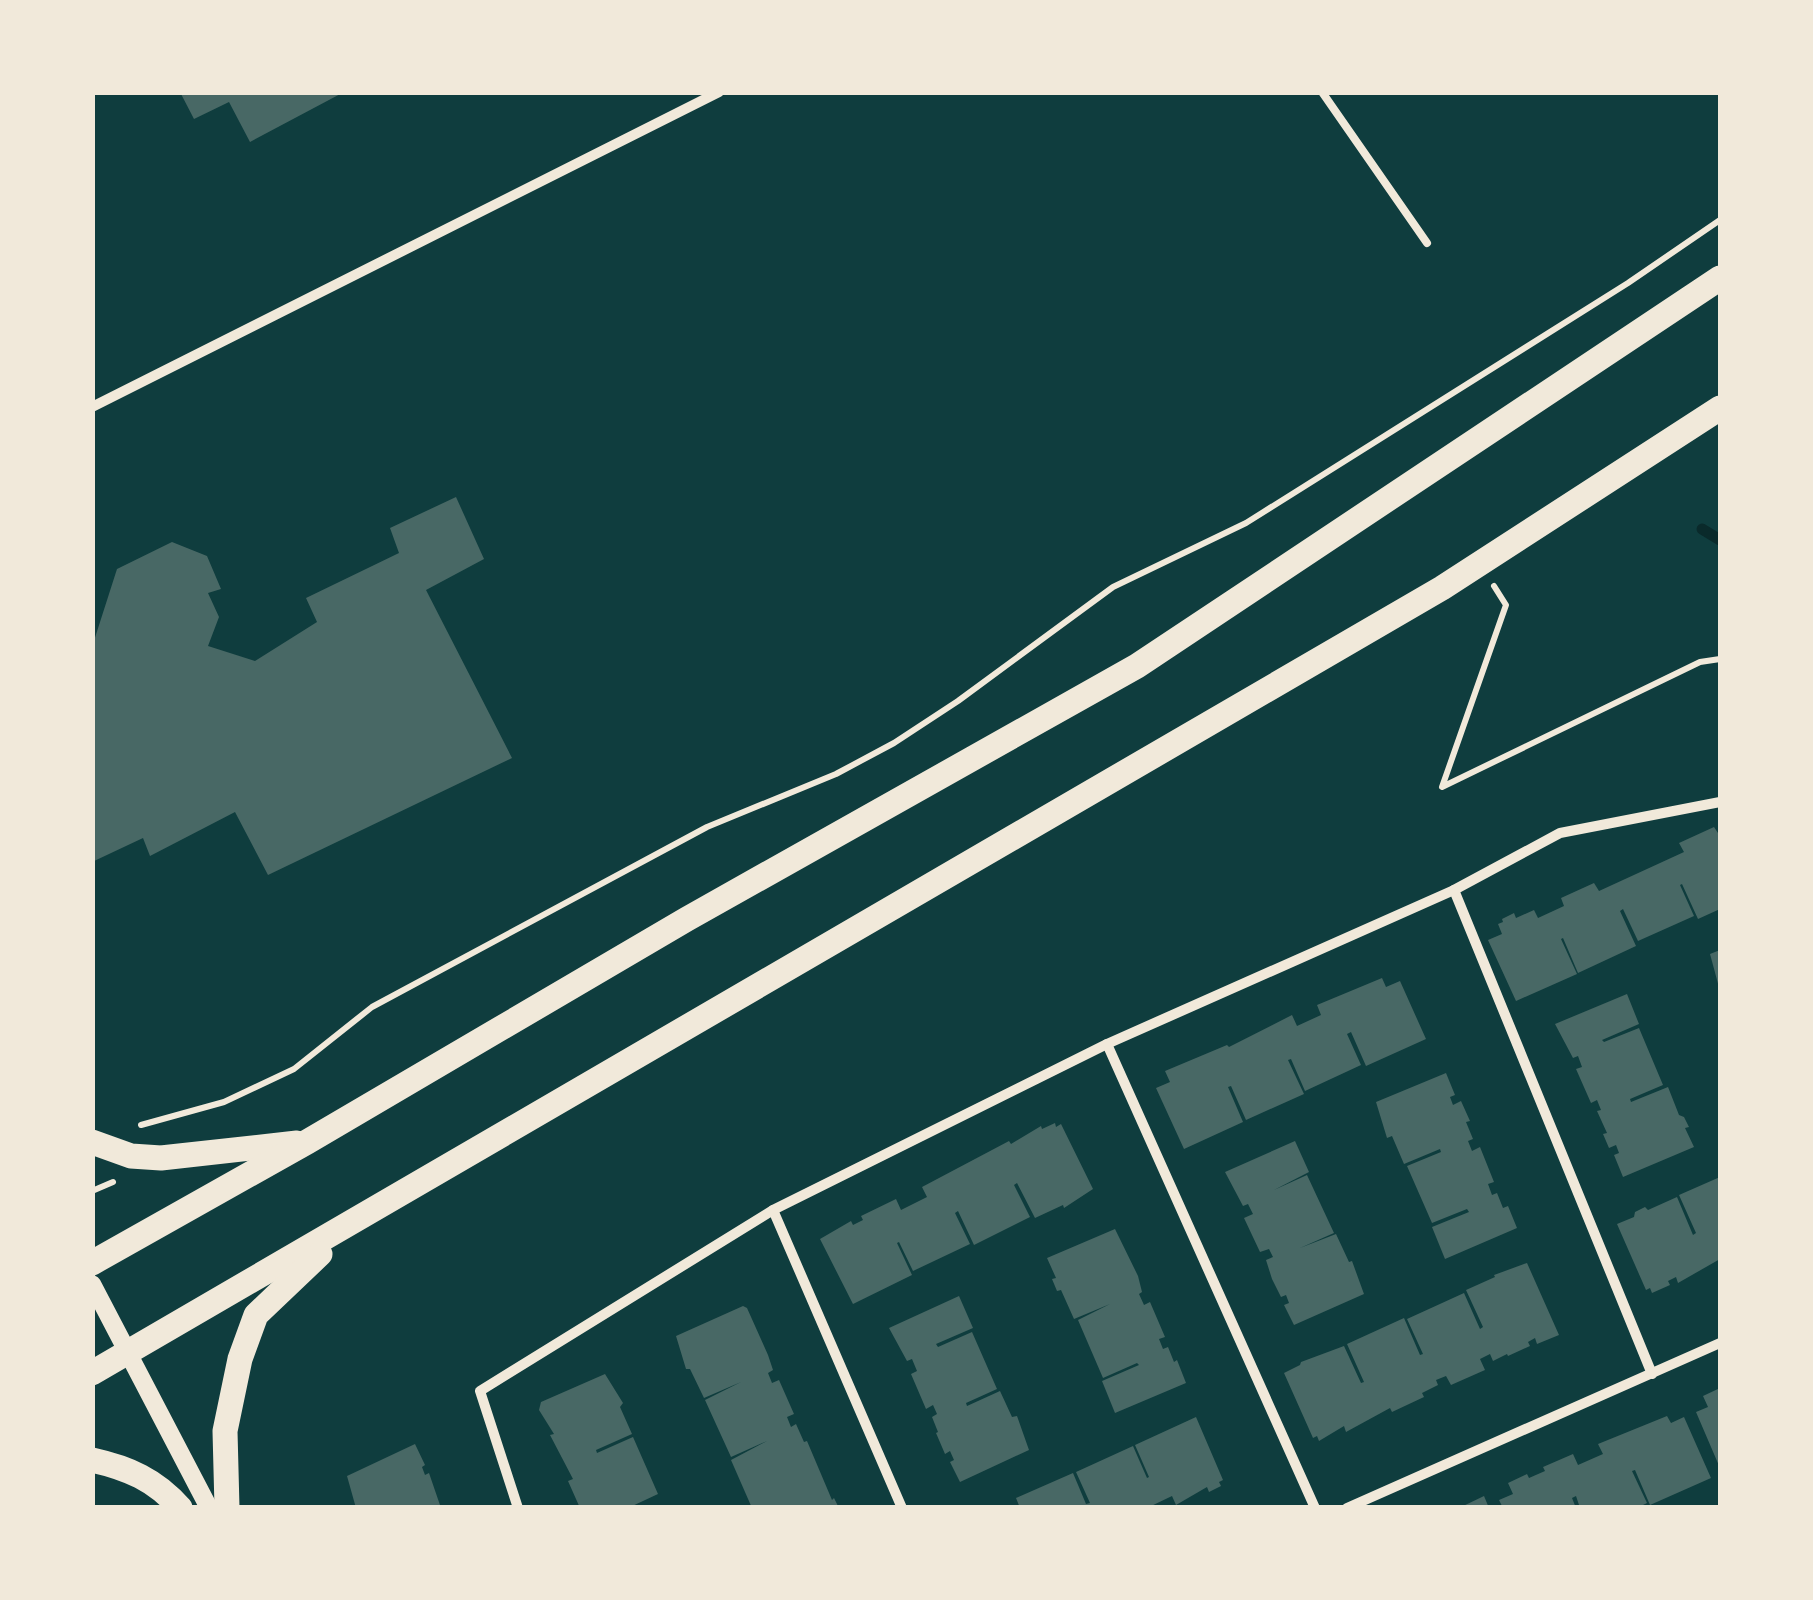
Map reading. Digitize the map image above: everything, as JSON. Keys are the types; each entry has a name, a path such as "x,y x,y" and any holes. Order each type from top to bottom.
{"main road":[{"path":"92,1263 687,919 1137,666 1720,278"},
{"path":"92,1373 1480,566 1720,408"},
{"path":"92,1142 132,1156 162,1158 307,1142"},
{"path":"227,1508 225,1430 240,1359 256,1315 348,1227"},
{"path":"92,1460 128,1468 166,1491 180,1508"}],"street":[{"path":"92,407 720,92"},
{"path":"518,1508 480,1391 773,1210 1108,1044 1454,890 1560,832 1720,802"},
{"path":"1454,890 1652,1374"},
{"path":"1108,1044 1315,1508"},
{"path":"773,1210 902,1508"},
{"path":"92,1284 209,1508"},
{"path":"1348,1508 1720,1343"}],"lane":[{"path":"1322,92 1426,243"}],"path":[{"path":"135,1141 139,1126 224,1102 294,1070 372,1006 706,827 836,774 894,743 958,702 1113,587 1246,523 1628,283 1720,220"},
{"path":"1480,566 1506,605 1442,787 1700,662 1720,659"},
{"path":"92,1191 108,1182"}],"building":[{"path":"180,92 344,92 250,142 229,102 194,119"},
{"path":"456,497 484,559 426,590 512,758 268,875 235,812 150,856 143,838 92,862 92,647 117,569 172,542 207,556 221,589 208,593 219,617 208,646 255,661 317,622 306,598 399,553 390,528"},
{"path":"1714,827 1720,836 1720,909 1698,919 1682,884 1694,916 1638,941 1623,909 1620,911 1636,946 1578,973 1563,938 1577,974 1516,1001 1488,940 1502,934 1498,924 1502,919 1534,910 1538,918 1564,906 1561,898 1594,883 1599,891 1684,852 1679,843"},
{"path":"1720,950 1720,991 1710,954"},
{"path":"1382,978 1386,987 1400,981 1426,1039 1366,1066 1351,1032 1347,1034 1361,1065 1305,1091 1291,1059 1288,1060 1304,1094 1246,1120 1231,1086 1228,1087 1243,1122 1184,1149 1156,1088 1170,1082 1165,1071 1229,1047 1292,1015 1297,1026 1321,1015 1317,1005"},
{"path":"1627,994 1639,1024 1602,1040 1639,1028 1663,1085 1630,1099 1631,1102 1668,1087 1679,1115 1689,1127 1685,1128 1694,1147 1623,1177 1614,1155 1619,1153 1616,1145 1609,1148 1603,1134 1607,1133 1597,1111 1601,1110 1597,1100 1591,1103 1576,1069 1582,1067 1578,1056 1573,1058 1555,1024"},
{"path":"1446,1073 1455,1095 1450,1097 1453,1105 1461,1101 1470,1121 1466,1122 1473,1139 1468,1141 1472,1151 1480,1147 1494,1182 1488,1184 1492,1195 1497,1193 1503,1208 1508,1206 1517,1228 1445,1259 1432,1227 1469,1212 1467,1209 1432,1223 1407,1166 1441,1152 1440,1149 1404,1164 1392,1136 1387,1138 1376,1102"},
{"path":"1055,1123 1056,1127 1061,1124 1093,1189 1064,1208 1063,1205 1035,1218 1017,1183 1014,1185 1030,1217 974,1245 958,1211 955,1213 970,1244 913,1271 897,1243 912,1275 853,1304 820,1239 851,1221 853,1225 863,1220 861,1216 896,1199 901,1210 927,1197 922,1187 1009,1141 1011,1144 1041,1126 1042,1129"},
{"path":"1295,1141 1309,1172 1274,1190 1307,1175 1334,1233 1300,1248 1336,1234 1349,1262 1352,1261 1364,1294 1294,1325 1284,1305 1289,1303 1286,1295 1281,1297 1266,1260 1273,1257 1269,1249 1260,1252 1244,1218 1253,1214 1248,1204 1243,1206 1225,1172"},
{"path":"1720,1177 1720,1259 1678,1283 1676,1277 1668,1281 1670,1285 1652,1293 1650,1288 1646,1290 1617,1224 1645,1207 1648,1210 1677,1197 1693,1235 1696,1233 1679,1195"},
{"path":"1115,1229 1138,1276 1144,1305 1150,1302 1165,1337 1159,1339 1163,1349 1168,1347 1174,1362 1177,1360 1186,1383 1115,1413 1102,1381 1139,1365 1103,1378 1078,1320 1110,1304 1074,1319 1061,1290 1057,1291 1047,1258"},
{"path":"1527,1263 1559,1335 1537,1344 1535,1338 1528,1342 1530,1346 1493,1361 1490,1354 1480,1359 1485,1370 1451,1385 1446,1376 1422,1393 1424,1397 1392,1412 1390,1408 1346,1432 1344,1426 1319,1441 1317,1436 1313,1438 1284,1373 1301,1362 1344,1346 1361,1383 1364,1382 1347,1344 1404,1318 1420,1355 1423,1354 1407,1319 1464,1293 1480,1329 1483,1327 1466,1290"},
{"path":"959,1296 973,1328 936,1344 938,1347 972,1332 997,1389 966,1403 967,1406 1000,1391 1012,1417 1017,1416 1029,1450 960,1482 950,1462 954,1460 950,1451 945,1454 936,1433 932,1417 937,1414 933,1405 926,1409 911,1374 917,1371 912,1359 907,1361 889,1328"},
{"path":"743,1306 768,1355 772,1383 779,1380 794,1414 787,1417 791,1427 796,1424 804,1442 807,1441 839,1508 752,1508 731,1460 767,1441 731,1457 705,1400 741,1382 704,1398 690,1369 686,1369 676,1336"},
{"path":"605,1374 623,1403 620,1407 632,1434 596,1450 597,1453 633,1437 658,1494 628,1508 580,1508 568,1481 573,1479 539,1410 541,1402"},
{"path":"1720,1388 1720,1468 1696,1412 1708,1407 1703,1396"},
{"path":"1667,1416 1671,1423 1684,1417 1711,1478 1650,1505 1635,1470 1632,1471 1647,1503 1637,1508 1580,1508 1576,1496 1572,1498 1576,1508 1503,1508 1499,1500 1513,1494 1508,1483 1545,1471 1543,1467 1573,1454 1578,1465 1603,1454 1598,1444"},
{"path":"1196,1417 1223,1480 1219,1482 1221,1486 1209,1492 1207,1487 1176,1505 1172,1496 1147,1508 1020,1508 1016,1498 1073,1473 1086,1504 1090,1503 1076,1472 1133,1446 1149,1477 1135,1445"},
{"path":"415,1444 441,1508 356,1508 347,1476"},
{"path":"1484,1496 1489,1508 1459,1508"}],"waterway":[{"path":"1702,529 1720,540"}]}
